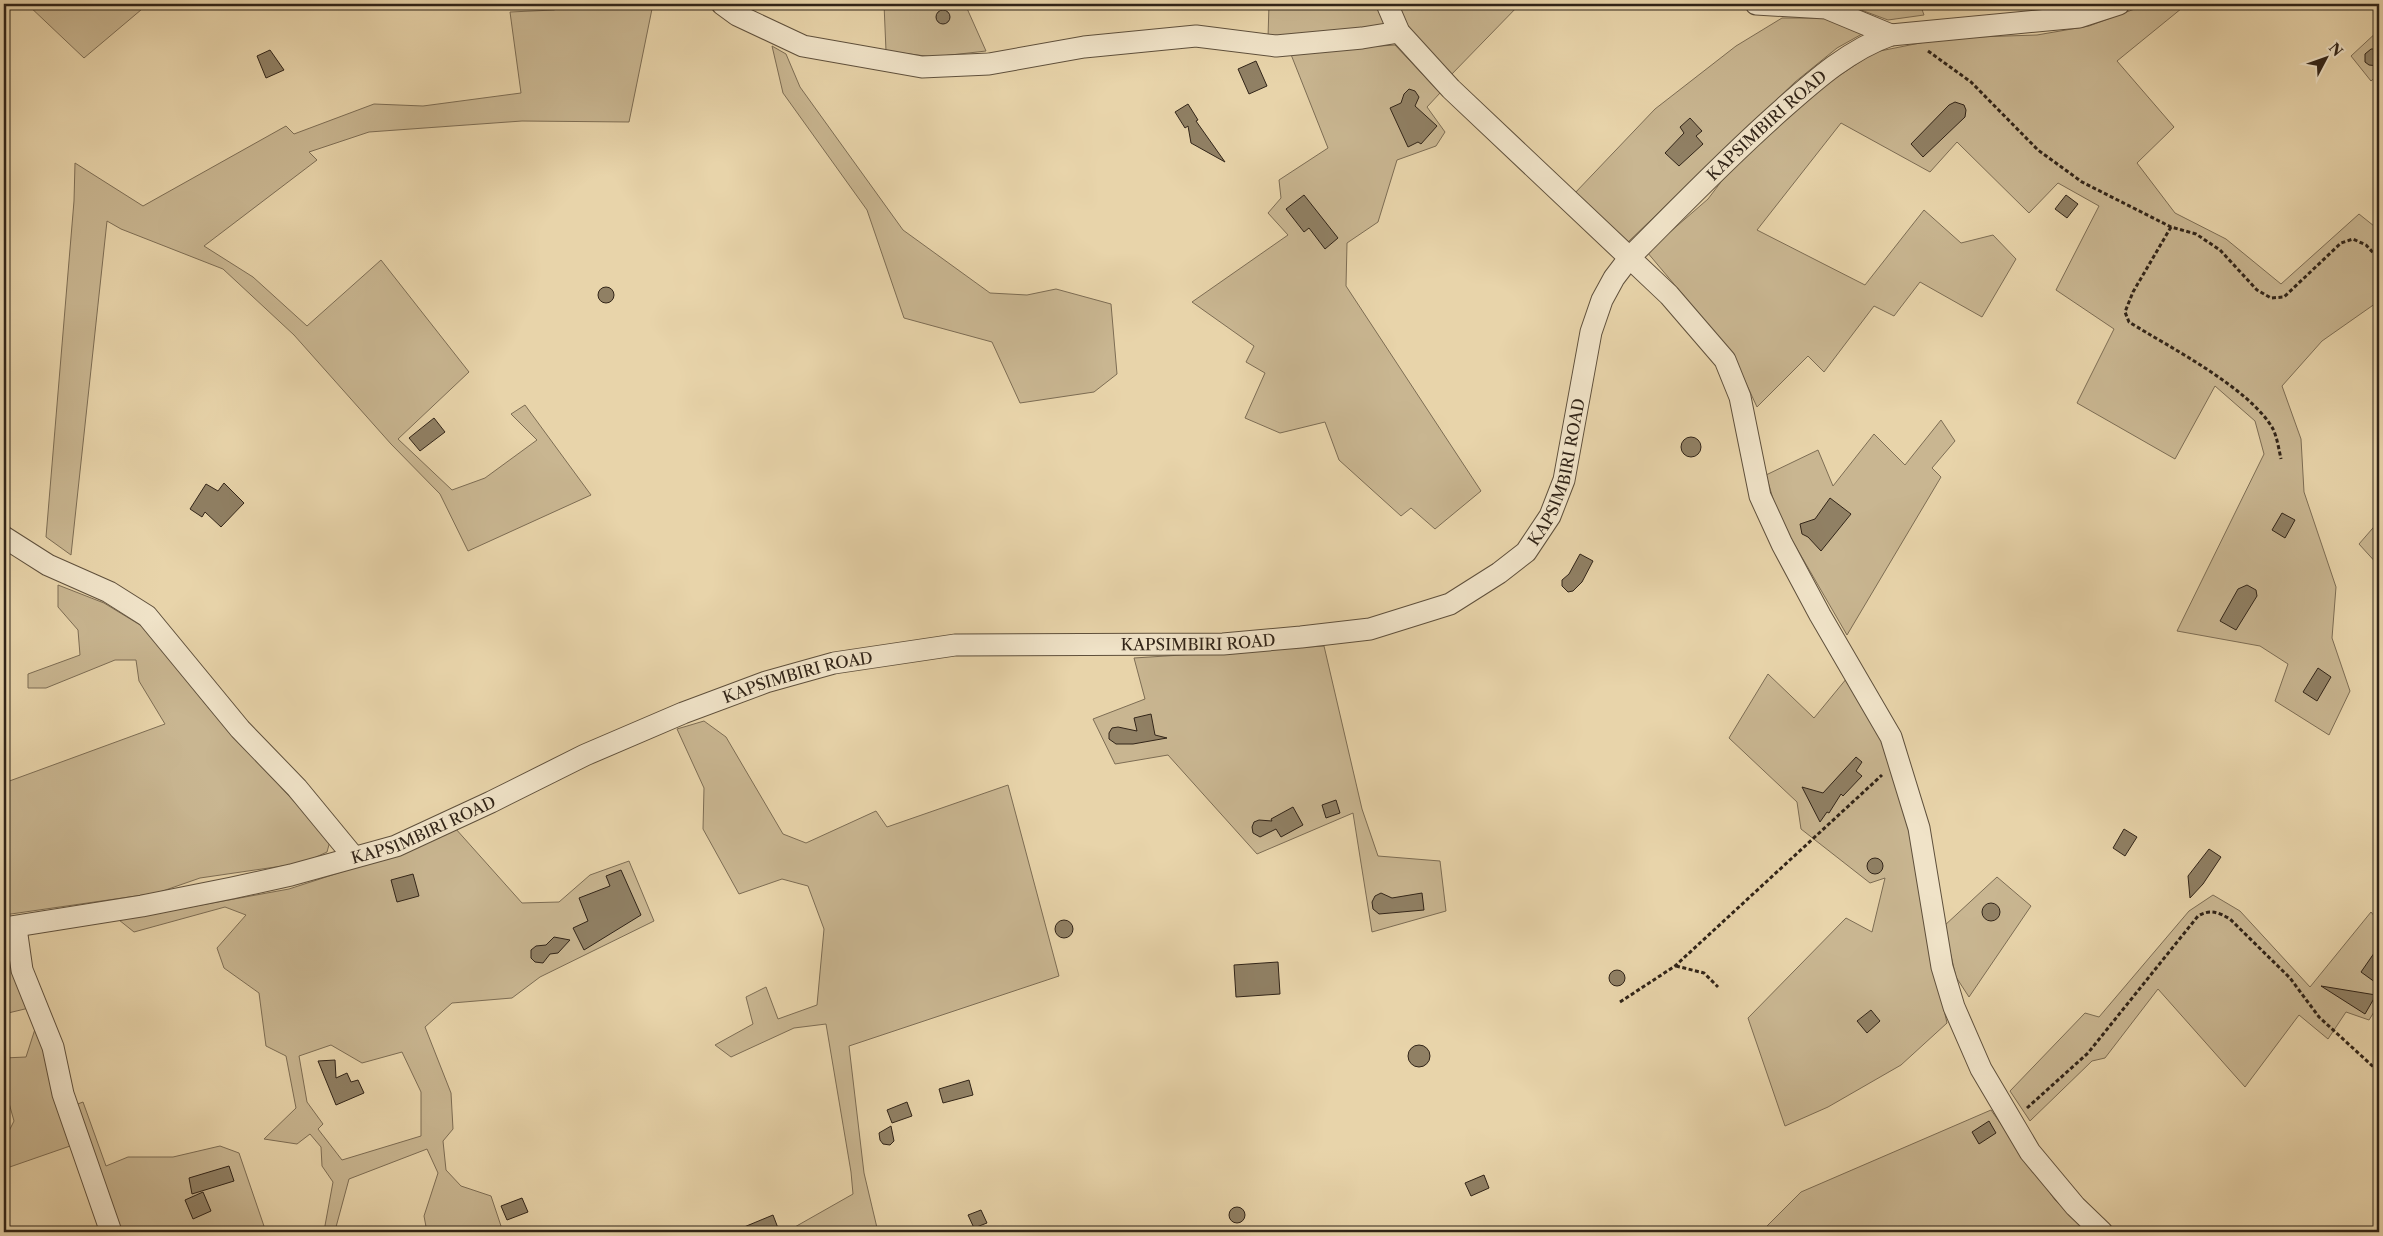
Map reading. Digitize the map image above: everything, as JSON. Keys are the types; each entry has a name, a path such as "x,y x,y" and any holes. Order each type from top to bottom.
{"street":[{"path":"722,4 736,15 803,46 922,68 989,64 1084,47 1196,36 1276,46 1362,38 1399,32"},
{"path":"1387,4 1399,32 1451,89 1669,295 1725,360 1740,397 1760,496 1782,544 1820,615 1892,737 1919,828 1942,967 1954,1007 1981,1068 2030,1152 2075,1206 2102,1232"},
{"path":"1756,4 1826,8 1891,35"},
{"name":"KAPSIMBIRI ROAD","path":"10,928 232,888 291,875 353,856 396,846 491,802 585,755 682,713 766,682 834,664 955,645 1223,644 1301,637 1370,629 1450,604 1499,573 1526,552 1550,516 1564,480 1591,332 1602,300 1614,278 1630,257 1757,131 1815,80 1872,42 1891,35 2079,17 2119,4"},
{"path":"4,537 48,565 109,592 147,616 240,729 297,788 353,856"},
{"path":"10,928 22,970 53,1048 63,1094 111,1232"}],"path":[{"path":"1925,50 1934,54 1971,82 2038,150 2082,182 2171,227 2196,234 2220,250 2257,290 2271,298 2284,297 2342,243 2353,239 2366,245 2379,259"},
{"path":"2171,227 2133,292 2125,312 2129,322 2234,388 2256,407 2273,430 2281,459"},
{"path":"1620,1002 1675,966 1899,760"},
{"path":"2011,1122 2052,1088 2088,1053 2198,916 2206,911 2219,912 2230,919 2290,978 2319,1017 2379,1072"},
{"path":"1675,966 1704,973 1718,986"}],"shaded area":[{"path":"27,4 148,4 84,58"},
{"path":"569,4 653,4 629,122 522,121 369,132 309,152 317,160 204,246 253,277 307,326 381,260 469,372 398,439 452,490 485,478 537,440 511,414 525,405 591,495 468,551 440,494 391,444 294,335 223,269 121,229 107,221 71,555 46,537 74,201 75,163 143,206 286,126 294,134 374,104 423,106 521,93 510,12 554,10"},
{"path":"884,4 965,4 986,51 933,57 886,51"},
{"path":"1269,4 1381,4 1387,22 1380,28 1268,38"},
{"path":"1394,4 1520,4 1450,76 1406,30"},
{"path":"1845,4 1920,4 1924,15 1888,20"},
{"path":"2148,4 2187,4 2117,61 2174,127 2137,163 2175,213 2226,239 2281,284 2359,214 2379,230 2379,301 2322,341 2282,386 2301,439 2304,492 2336,587 2332,638 2350,691 2329,735 2275,701 2288,664 2260,646 2177,631 2264,454 2255,421 2215,386 2175,459 2077,403 2114,329 2056,290 2099,206 2058,183 2029,213 1957,142 1930,172 1841,123 1757,230 1865,285 1924,210 1961,243 1993,235 2016,259 1982,317 1920,282 1894,316 1874,306 1824,372 1808,356 1757,407 1732,353 1647,252 1708,199 1730,170 1783,119 1834,79 1875,52 1945,38 2037,35 2089,26"},
{"path":"1782,18 1824,18 1862,34 1837,48 1795,82 1627,243 1574,194 1655,109 1736,46"},
{"path":"2379,30 2379,74 2371,81 2351,56"},
{"path":"1395,45 1440,93 1427,107 1445,132 1436,146 1397,160 1378,222 1347,243 1346,286 1481,491 1435,529 1411,508 1401,516 1339,460 1325,422 1280,433 1245,418 1265,373 1246,362 1254,346 1192,302 1288,235 1268,213 1281,198 1279,180 1328,148 1290,52"},
{"path":"772,46 786,54 800,87 903,230 990,293 1027,295 1056,289 1111,304 1117,374 1094,392 1020,403 992,342 904,318 867,210 783,93"},
{"path":"1941,420 1955,441 1932,468 1941,477 1847,635 1778,516 1766,475 1818,450 1833,486 1874,434 1905,465"},
{"path":"2379,521 2379,566 2359,544"},
{"path":"58,585 104,603 145,628 207,706 330,841 327,852 303,863 200,878 157,893 4,915 4,783 165,724 139,681 136,660 115,660 46,688 28,688 28,674 80,655 78,630 58,607"},
{"path":"1324,646 1362,809 1378,856 1440,861 1446,911 1372,932 1353,813 1257,854 1168,755 1115,764 1093,719 1145,699 1134,658"},
{"path":"1768,674 1814,718 1847,678 1883,737 1910,822 1929,944 1947,1023 1901,1065 1828,1107 1785,1126 1748,1018 1846,918 1872,932 1885,878 1870,883 1801,829 1797,802 1729,738"},
{"path":"704,721 726,737 783,834 806,843 876,811 887,827 1008,785 1059,976 849,1046 864,1173 878,1232 786,1232 853,1194 826,1024 794,1028 731,1057 715,1045 753,1024 746,997 766,987 778,1019 817,1005 824,929 808,886 782,879 739,894 703,829 704,788 677,729"},
{"path":"455,828 522,903 559,902 590,875 629,861 654,921 540,977 512,998 452,1003 425,1027 451,1093 453,1129 443,1141 446,1170 461,1186 491,1196 503,1232 427,1232 424,1216 438,1173 427,1149 349,1179 336,1227 337,1232 320,1232 324,1231 333,1182 322,1166 321,1147 310,1134 297,1144 264,1139 296,1108 286,1056 266,1046 259,993 224,968 217,948 246,915 225,907 134,932 119,920 289,889 360,866","holes":["331,1045 362,1063 402,1052 421,1092 421,1136 342,1160 318,1129 323,1124 307,1102 299,1056"]},
{"path":"1997,877 2031,906 1969,997 1956,977 1944,926"},
{"path":"2213,895 2240,911 2310,987 2371,912 2379,922 2379,1004 2369,1020 2346,1012 2328,1039 2299,1015 2245,1087 2158,989 2105,1058 2092,1061 2030,1121 2010,1091 2085,1013 2099,1017 2189,911"},
{"path":"4,941 10,941 29,1008 4,1014 4,976 7,973 4,962"},
{"path":"36,1026 73,1145 4,1169 4,1141 14,1121 4,1085 4,1058 26,1057"},
{"path":"83,1102 106,1166 128,1157 173,1157 220,1146 239,1153 266,1232 117,1232 75,1105"},
{"path":"1991,1110 2055,1200 2088,1232 1761,1232 1801,1192"}],"building":[{"path":"940,10 946,10 950,17 946,24 940,24 936,20 936,14"},
{"path":"2371,49 2379,49 2379,66 2369,65 2365,62 2365,54"},
{"path":"270,50 284,70 266,78 257,56"},
{"path":"1256,61 1267,86 1249,94 1238,69"},
{"path":"1409,89 1415,91 1419,97 1415,106 1437,126 1421,144 1418,142 1408,147 1390,108 1401,103 1404,94"},
{"path":"1955,102 1964,105 1966,110 1965,117 1923,157 1911,144 1949,105"},
{"path":"1188,104 1198,120 1196,121 1225,162 1191,143 1188,126 1185,128 1175,112"},
{"path":"1690,118 1702,131 1696,136 1703,144 1679,166 1665,153 1684,133 1680,127"},
{"path":"1304,195 1338,238 1325,249 1309,228 1304,232 1286,209"},
{"path":"2066,195 2078,204 2067,218 2055,209"},
{"path":"606,287 614,295 606,303 598,295"},
{"path":"434,418 445,432 420,451 409,438"},
{"path":"1691,437 1698,440 1701,447 1698,454 1691,457 1684,454 1681,447 1684,440"},
{"path":"224,483 244,503 221,527 205,512 202,517 190,509 206,484 218,491"},
{"path":"1830,498 1851,514 1821,551 1808,537 1802,534 1800,524 1815,519"},
{"path":"2282,513 2295,520 2285,538 2272,530"},
{"path":"1580,554 1593,561 1582,582 1573,591 1568,592 1562,586 1562,580 1569,574"},
{"path":"2247,585 2256,590 2257,596 2236,630 2220,621 2238,589"},
{"path":"2318,668 2331,677 2317,701 2303,692"},
{"path":"1151,714 1155,735 1167,738 1133,744 1116,744 1109,739 1109,733 1112,728 1118,727 1137,731 1134,718"},
{"path":"1856,757 1862,762 1856,771 1862,776 1843,796 1841,794 1829,813 1827,812 1820,822 1802,787 1823,793"},
{"path":"1336,800 1340,813 1326,818 1322,805"},
{"path":"1293,807 1303,825 1281,837 1276,829 1260,837 1253,833 1252,827 1254,822 1259,820 1272,821 1271,819"},
{"path":"2124,829 2137,837 2125,856 2113,848"},
{"path":"2209,849 2221,857 2203,884 2190,898 2188,876"},
{"path":"1875,858 1883,866 1875,874 1867,866"},
{"path":"621,870 641,915 584,950 573,928 588,921 579,898 610,886 606,876"},
{"path":"413,874 419,896 397,902 391,880"},
{"path":"1381,893 1392,898 1422,893 1424,910 1379,914 1373,909 1372,902 1375,896"},
{"path":"1991,903 1997,906 2000,912 1997,918 1991,921 1985,918 1982,912 1985,906"},
{"path":"1060,920 1068,920 1073,925 1071,936 1060,938 1055,933 1055,925"},
{"path":"554,937 570,940 558,953 550,954 543,963 535,962 531,958 531,950 536,946 546,945"},
{"path":"2379,946 2379,985 2361,972"},
{"path":"1278,962 1280,994 1236,997 1234,965"},
{"path":"1617,970 1623,972 1625,978 1623,984 1617,986 1611,984 1609,978 1611,972"},
{"path":"2321,986 2376,995 2365,1014"},
{"path":"1871,1010 1880,1021 1867,1033 1857,1021"},
{"path":"1419,1045 1427,1048 1430,1056 1427,1064 1419,1067 1411,1064 1408,1056 1411,1048"},
{"path":"335,1060 336,1078 347,1073 351,1082 358,1080 364,1093 336,1105 318,1061"},
{"path":"969,1080 973,1095 943,1103 939,1089"},
{"path":"907,1102 912,1116 892,1123 887,1110"},
{"path":"1989,1121 1996,1133 1979,1144 1972,1132"},
{"path":"891,1126 894,1141 890,1145 883,1144 879,1133"},
{"path":"229,1166 234,1181 192,1194 189,1178"},
{"path":"1484,1175 1489,1188 1471,1196 1465,1183"},
{"path":"203,1192 211,1211 193,1219 185,1200"},
{"path":"522,1198 528,1212 507,1220 501,1206"},
{"path":"1237,1207 1243,1209 1245,1215 1243,1221 1237,1223 1231,1221 1229,1215 1231,1209"},
{"path":"981,1210 987,1223 974,1228 968,1215"},
{"path":"773,1215 778,1228 768,1232 732,1232"}]}
